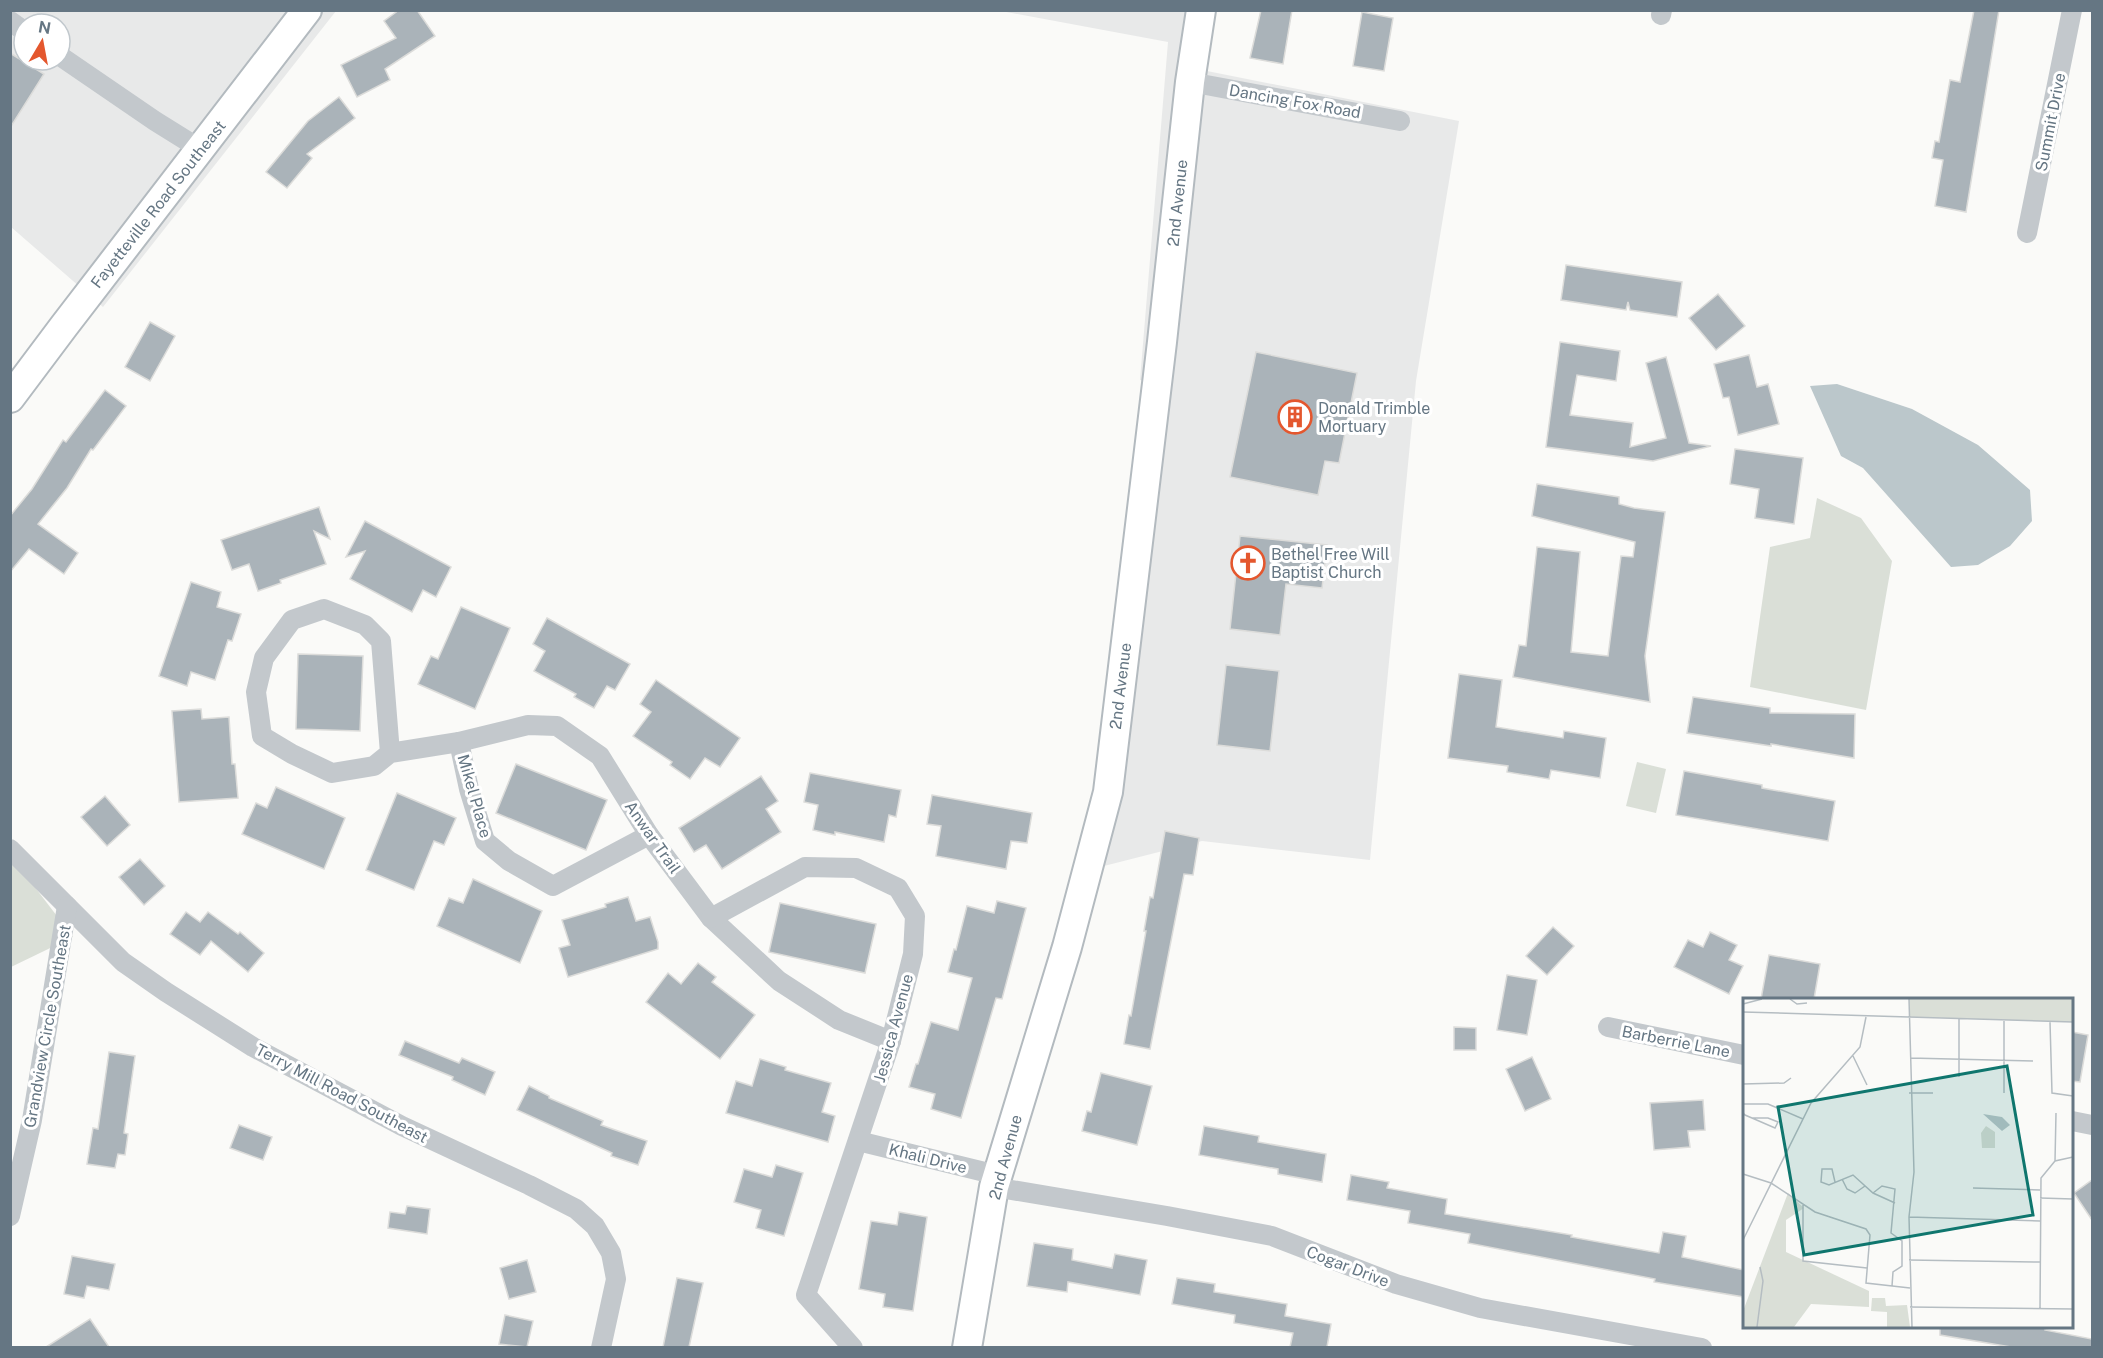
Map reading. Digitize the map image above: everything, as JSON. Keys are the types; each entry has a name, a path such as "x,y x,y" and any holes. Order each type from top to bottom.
{"street":[{"name":"Fayetteville Road Southeast","path":"10,398 307,10"},
{"name":"2nd Avenue","path":"967,1347 996,1181 1067,947 1108,792 1190,82 1201,10"},
{"name":"Summit Drive","path":"2027,233 2072,10"},
{"path":"72,64 200,149"},
{"name":"Dancing Fox Road","path":"1190,82 1400,121"},
{"name":"Anwar Trail","path":"390,753 381,641 365,625 324,609 292,620 264,658 261,669 256,692 262,736 292,754 332,773 374,766 390,753 459,742 528,725 557,726 600,756 649,835 711,918 779,981 839,1020 891,1041"},
{"name":"Mikel Place","path":"459,742 469,789 485,841 509,861 553,886 649,835"},
{"name":"Terry Mill Road Southeast","path":"10,849 123,962 166,992 253,1047 402,1126 530,1185 576,1209 595,1226 611,1253 616,1279 601,1347"},
{"name":"Jessica Avenue","path":"711,918 805,867 856,868 897,888 915,916 913,954 891,1041 806,1295 853,1347"},
{"name":"Grandview Circle Southeast","path":"10,1216 32,1120 67,906"},
{"name":"Barberrie Lane","path":"1608,1027 1743,1055"},
{"path":"2073,1121 2092,1125"},
{"name":"Khali Drive","path":"858,1141 996,1181"},
{"name":"Cogar Drive","path":"996,1181 1272,1236 1396,1284 1480,1308 1702,1347"}],"shaded area":[{"path":"11,11 336,11 103,307 11,227"},
{"path":"1001,11 1204,11 1192,68 1459,121 1416,381 1370,860 1202,841 1104,866 1170,383 1140,380 1168,42"},
{"path":"1837,384 1912,409 1978,445 2030,490 2032,521 2010,546 1978,565 1951,567 1863,468 1841,456 1810,386"},
{"path":"1817,498 1861,518 1892,561 1866,710 1750,687 1770,547 1810,538"},
{"path":"1637,762 1666,769 1656,813 1626,806"},
{"path":"11,856 73,937 11,967"}],"building":[{"path":"399,10 417,10 435,36 385,69 390,80 357,97 341,65 396,38 384,21"},
{"path":"1261,10 1292,10 1283,64 1250,58"},
{"path":"1974,10 1999,10 1966,212 1935,206 1943,160 1932,158 1935,141 1939,142 1950,80 1960,82"},
{"path":"1362,12 1393,18 1384,71 1353,66"},
{"path":"10,53 12,54 12,72 44,74 10,128"},
{"path":"339,97 355,118 307,154 312,158 287,188 266,172 308,121"},
{"path":"1566,265 1682,282 1677,317 1630,310 1628,302 1626,310 1561,300"},
{"path":"1718,294 1745,326 1716,350 1689,318"},
{"path":"150,322 175,336 150,381 125,367"},
{"path":"1560,342 1620,351 1616,381 1577,375 1570,415 1633,423 1630,447 1666,438 1646,363 1666,357 1689,443 1711,446 1653,461 1546,447"},
{"name":"Donald Trimble Mortuary","path":"1256,352 1357,373 1339,463 1325,461 1318,495 1230,477"},
{"path":"1749,355 1757,387 1768,384 1779,424 1738,435 1729,397 1723,398 1714,364"},
{"path":"105,390 126,406 93,450 91,449 67,488 38,524 78,553 64,574 29,549 10,572 10,516 32,489 63,440 66,442"},
{"path":"1735,449 1803,458 1794,524 1755,518 1759,489 1730,484"},
{"path":"1537,484 1619,497 1619,504 1665,512 1645,656 1650,702 1513,677 1519,645 1526,646 1537,547 1580,552 1571,652 1608,656 1621,556 1633,557 1635,542 1532,516"},
{"path":"319,507 330,539 314,531 326,564 280,580 281,583 258,591 249,564 232,570 221,540"},
{"path":"365,521 451,567 436,597 423,590 412,612 350,579 365,551 346,557"},
{"path":"1240,536 1327,545 1322,588 1286,584 1280,635 1230,629"},
{"path":"191,582 221,592 217,607 241,614 232,641 228,640 215,680 191,672 187,686 159,676"},
{"path":"461,607 510,628 475,709 418,684 431,656 438,659"},
{"path":"547,618 630,664 615,690 607,686 594,708 574,697 576,694 534,671 545,651 533,644"},
{"path":"298,654 363,656 360,731 296,729"},
{"path":"1226,665 1279,671 1270,751 1217,745"},
{"path":"1459,674 1502,680 1496,727 1563,738 1564,731 1606,738 1600,778 1551,770 1549,779 1507,772 1508,766 1448,758"},
{"path":"656,680 740,738 720,767 705,758 690,779 670,765 672,762 633,736 651,712 640,704"},
{"path":"1693,697 1770,708 1770,713 1855,714 1854,758 1687,733"},
{"path":"201,709 202,719 229,717 232,764 235,764 238,798 179,802 172,711"},
{"path":"516,764 607,800 586,850 496,813"},
{"path":"1684,771 1835,801 1828,841 1676,815"},
{"path":"810,773 901,790 896,817 889,815 884,842 813,830 818,805 804,802"},
{"path":"761,776 778,801 766,809 781,832 722,869 706,845 694,852 679,828"},
{"path":"276,787 345,818 324,869 242,834 256,803 267,808"},
{"path":"397,793 456,818 444,845 434,841 414,890 366,870"},
{"path":"932,795 1032,813 1027,843 1011,841 1006,869 936,856 941,826 927,824"},
{"path":"105,796 130,825 107,846 81,817"},
{"path":"1165,831 1199,838 1193,875 1184,874 1150,1049 1124,1044 1129,1015 1131,1016 1150,897 1153,898"},
{"path":"140,859 165,886 144,905 119,877"},
{"path":"473,879 542,911 520,963 437,926 449,898 463,903"},
{"path":"628,897 636,921 650,917 658,949 568,977 559,948 570,945 562,920 606,907 605,904"},
{"path":"997,901 1026,908 1002,999 996,998 961,1118 931,1109 935,1094 909,1087 931,1022 958,1030 972,978 948,972 967,906 994,913"},
{"path":"780,903 876,924 865,973 769,952"},
{"path":"186,912 200,922 208,912 238,934 240,932 264,953 248,972 211,941 200,955 170,934"},
{"path":"1553,927 1574,946 1547,975 1526,956"},
{"path":"1710,932 1737,945 1729,960 1743,966 1729,994 1674,967 1688,940 1703,947"},
{"path":"1769,955 1820,964 1814,998 1761,998"},
{"path":"698,963 716,977 712,982 755,1015 720,1059 646,1002 668,973 681,984"},
{"path":"1507,975 1537,980 1527,1035 1497,1030"},
{"path":"1454,1027 1476,1028 1476,1050 1454,1050"},
{"path":"2073,1032 2088,1035 2080,1082 2073,1081"},
{"path":"405,1041 459,1063 462,1058 495,1072 485,1095 452,1080 453,1077 399,1055"},
{"path":"109,1052 135,1056 124,1133 128,1134 125,1155 118,1154 115,1168 87,1164 93,1128 98,1129"},
{"path":"1532,1057 1551,1099 1525,1111 1506,1069"},
{"path":"760,1059 786,1067 785,1070 831,1083 822,1112 835,1116 828,1142 726,1113 736,1081 752,1086"},
{"path":"1101,1073 1152,1086 1137,1145 1082,1131 1087,1111 1091,1112"},
{"path":"529,1086 549,1098 603,1121 601,1125 647,1141 638,1165 611,1156 612,1153 517,1110"},
{"path":"1703,1100 1705,1130 1688,1131 1690,1147 1654,1150 1650,1103"},
{"path":"239,1125 272,1137 263,1160 230,1148"},
{"path":"1204,1126 1259,1136 1258,1142 1326,1154 1322,1182 1278,1174 1278,1169 1199,1155"},
{"path":"776,1165 803,1173 784,1236 756,1228 761,1210 734,1202 744,1169 772,1177"},
{"path":"1351,1175 1389,1182 1387,1188 1447,1199 1445,1214 1572,1235 1571,1237 1659,1253 1663,1232 1686,1236 1682,1257 1743,1270 1743,1297 1654,1282 1655,1279 1468,1243 1470,1234 1408,1223 1410,1211 1347,1200"},
{"path":"2092,1180 2092,1220 2074,1193"},
{"path":"407,1206 430,1209 427,1234 388,1228 390,1212 405,1214"},
{"path":"899,1212 927,1217 913,1311 883,1307 885,1294 859,1289 871,1221 897,1225"},
{"path":"1034,1243 1073,1249 1072,1260 1112,1268 1115,1254 1147,1260 1140,1295 1068,1282 1067,1292 1027,1286"},
{"path":"72,1256 115,1264 109,1290 87,1286 84,1298 64,1294"},
{"path":"527,1260 536,1292 509,1299 500,1268"},
{"path":"677,1278 703,1283 689,1347 663,1347"},
{"path":"1177,1278 1215,1284 1214,1292 1287,1304 1285,1316 1331,1324 1327,1347 1290,1347 1293,1333 1234,1323 1235,1315 1172,1304"},
{"path":"505,1315 533,1321 527,1347 499,1344"},
{"path":"90,1319 109,1347 46,1347"},
{"path":"1940,1328 2046,1328 2045,1330 2092,1339 2092,1347 2011,1347 1940,1335"}],"place":[{"name":"Donald Trimble Mortuary","path":"1295,417"},
{"name":"Bethel Free Will Baptist Church","path":"1248,563"}]}
